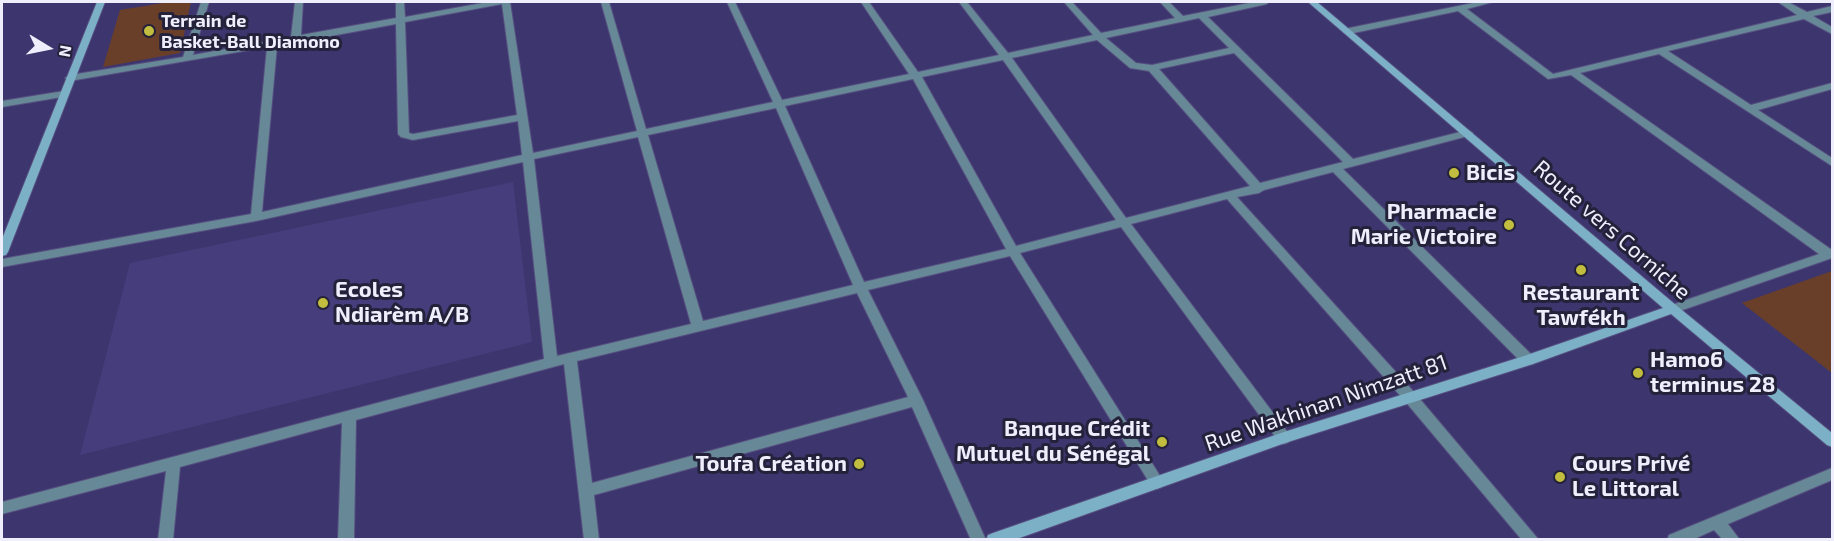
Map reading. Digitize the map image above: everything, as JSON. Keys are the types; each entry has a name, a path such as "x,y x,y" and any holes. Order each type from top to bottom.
{"street":[{"path":"2,252 70,78 103,2"},
{"path":"187,59 205,2"},
{"path":"296,39 299,2"},
{"path":"400,2 402,132 405,135 414,137 521,117"},
{"path":"70,78 500,2"},
{"path":"506,2 528,157 551,362"},
{"path":"605,2 698,327"},
{"path":"731,2 979,540"},
{"path":"865,2 916,76 1013,251 1157,483"},
{"path":"963,2 1006,57 1123,222 1284,438"},
{"path":"1068,2 1100,38 1129,64 1138,68 1152,68 1234,50"},
{"path":"1164,2 1181,19"},
{"path":"2,263 256,217 528,157 1264,2"},
{"name":"Route vers Corniche","path":"1312,2 1349,31 1673,309 1833,441"},
{"path":"1444,2 1456,8 1551,77 1833,9"},
{"path":"1349,31 1489,2"},
{"path":"1782,2 1833,31"},
{"path":"1200,14 1351,163"},
{"path":"256,217 272,44"},
{"path":"1661,51 1833,163"},
{"path":"1152,68 1259,189"},
{"path":"1573,72 1831,254"},
{"path":"1750,109 1830,89"},
{"path":"2,104 64,94"},
{"path":"2,508 174,460 551,362 862,289 1468,134"},
{"path":"1336,168 1528,360"},
{"path":"1230,196 1409,396 1532,540"},
{"path":"1673,309 1831,254"},
{"name":"Rue Wakhinan Nimzatt 81","path":"993,540 1284,438 1409,396 1528,360 1673,309"},
{"path":"570,358 592,540"},
{"path":"585,491 916,400"},
{"path":"346,540 350,415"},
{"path":"165,540 174,460"},
{"path":"1674,540 1833,474"},
{"path":"1717,524 1733,540"}],"shaded area":[{"name":"Terrain de Basket-Ball Diamono","path":"169,2 191,2 180,53 103,67 120,10"},
{"name":"Ecoles Ndiarèm A/B","path":"513,182 532,342 80,455 130,263"},
{"path":"1832,271 1832,373 1742,303"}],"place":[{"name":"Terrain de Basket-Ball Diamono","path":"149,31"},
{"name":"Bicis","path":"1454,173"},
{"name":"Pharmacie Marie Victoire","path":"1509,225"},
{"name":"Restaurant Tawfékh","path":"1581,270"},
{"name":"Ecoles Ndiarèm A/B","path":"323,303"},
{"name":"Hamo6 terminus 28","path":"1638,373"},
{"name":"Banque Crédit Mutuel du Sénégal","path":"1162,442"},
{"name":"Toufa Création","path":"859,464"},
{"name":"Cours Privé Le Littoral","path":"1560,477"}]}
